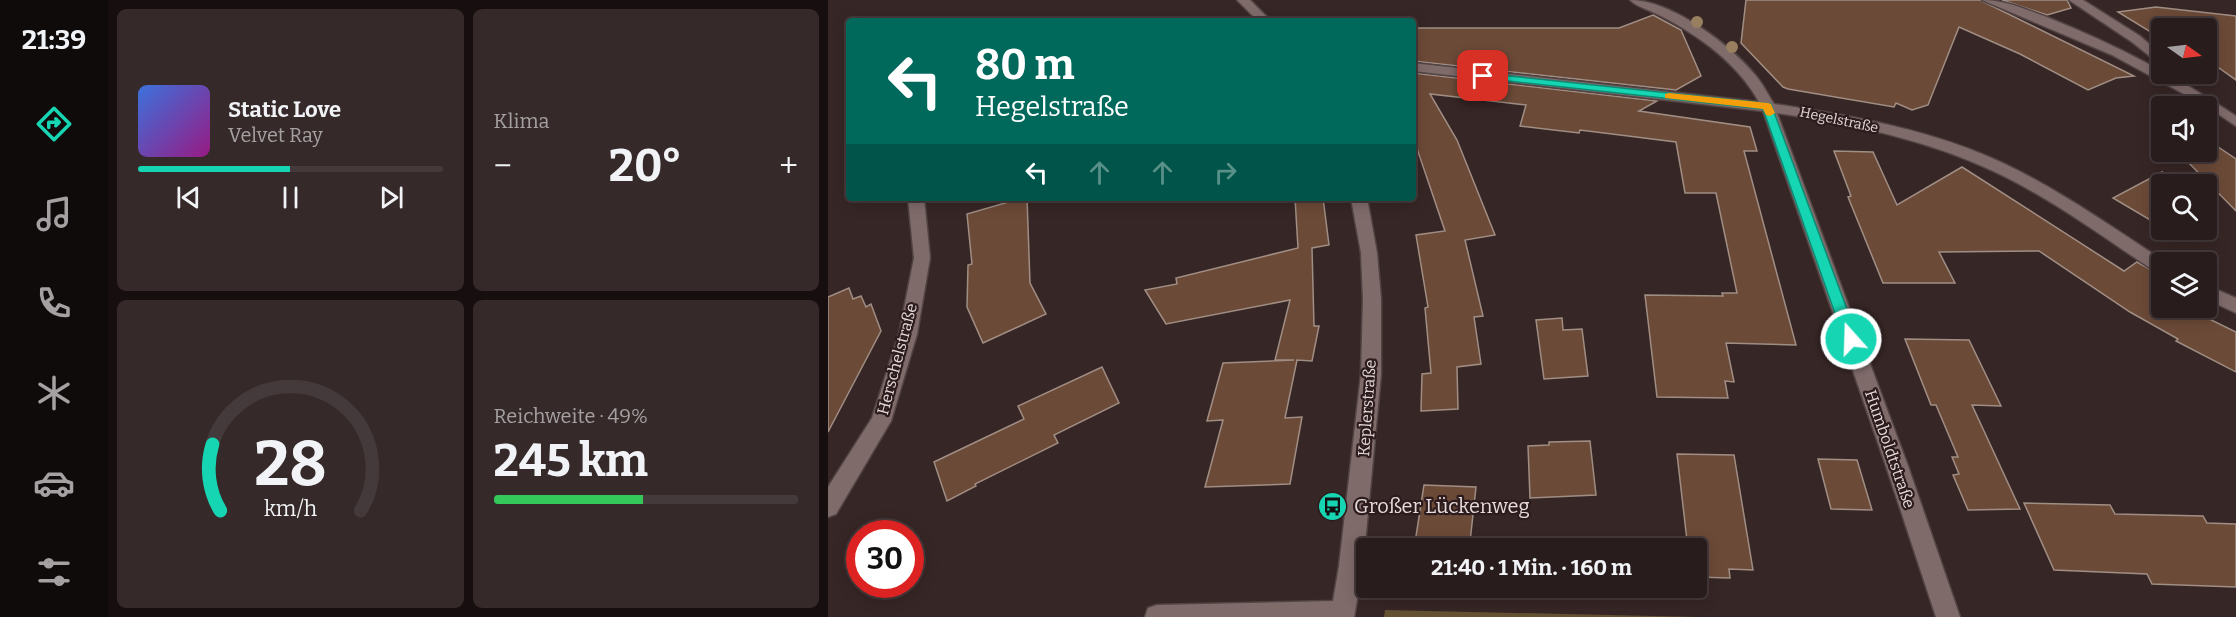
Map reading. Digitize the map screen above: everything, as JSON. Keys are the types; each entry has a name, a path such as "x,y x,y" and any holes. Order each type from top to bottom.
{"street":[{"path":"1243,0 1262,18"},
{"name":"Humboldtstraße","path":"1635,0 1704,36 1731,57 1753,80 1768,106 1897,466 1948,617"},
{"path":"1988,0 2056,26 2167,78 2198,96"},
{"path":"2075,0 2136,39 2151,52"},
{"name":"Hegelstraße","path":"1416,67 1768,106 1857,122 1914,137 1975,157 2022,179 2151,261"},
{"path":"2185,84 2199,96"},
{"path":"2217,109 2236,122"},
{"name":"Herschelstraße","path":"828,507 881,421 908,334 922,258 916,201"},
{"name":"Keplerstraße","path":"1343,615 1353,555 1371,374 1371,287 1359,201"},
{"path":"2217,296 2236,306"},
{"path":"1157,617 1343,615"}],"shaded area":[{"path":"1385,610 1697,617 1384,617"}],"building":[{"path":"1746,0 1980,0 2134,76 2116,78 2088,90 2020,54 1959,27 1928,105 1912,110 1896,103 1894,107 1788,89 1783,87 1741,43"},
{"path":"2002,0 2067,0 2071,8 2047,15"},
{"path":"2156,7 2236,16 2236,80 2217,68 2217,18 2151,18 2151,32 2118,12"},
{"path":"1653,15 1681,30 1701,76 1676,90 1416,61 1416,28 1619,28"},
{"path":"1416,73 1657,101 1639,111 1750,127 1757,151 1744,151 1796,345 1726,343 1734,382 1725,381 1728,398 1657,397 1645,295 1723,296 1722,293 1737,293 1716,193 1685,193 1676,142 1580,130 1579,133 1520,126 1526,105 1430,94 1457,140 1495,235 1465,240 1483,316 1474,317 1481,364 1457,367 1458,409 1421,411 1422,374 1431,373 1425,308 1428,307 1416,235 1445,231 1416,146"},
{"path":"2217,146 2236,159 2236,211 2217,192 2217,174 2200,174 2188,162 2217,162"},
{"path":"1834,151 1873,152 1897,205 1962,167 2124,271 2137,262 2151,270 2151,318 2207,318 2236,332 2236,372 2176,341 2178,339 2130,312 2039,251 1939,252 1955,283 1883,283 1848,197 1851,196"},
{"path":"2151,178 2151,220 2113,198"},
{"path":"1012,201 1027,201 1030,283 1046,314 983,343 967,307 968,265 972,264 967,214"},
{"path":"1295,201 1323,201 1329,245 1312,248 1314,326 1319,326 1312,361 1297,360 1285,418 1302,417 1290,484 1205,487 1223,420 1207,421 1223,363 1294,360 1275,360 1290,300 1166,324 1145,290 1177,284 1176,278 1298,248"},
{"path":"849,288 853,299 861,296 866,307 871,304 881,331 828,432 828,297"},
{"path":"1562,318 1563,330 1582,329 1588,376 1544,379 1536,320"},
{"path":"1905,339 1969,340 2001,406 1972,405 2020,509 1968,510 1953,475 1959,474 1952,457 1958,457 1936,405 1931,405"},
{"path":"1102,367 1119,403 1054,435 1058,443 975,484 976,486 947,501 934,462 1024,419 1018,406"},
{"path":"1590,441 1596,495 1530,498 1528,446 1549,445 1549,442"},
{"path":"1677,454 1734,455 1753,570 1729,569 1730,578 1707,577 1707,538 1687,538"},
{"path":"1818,459 1857,460 1872,510 1831,509"},
{"path":"1424,485 1476,487 1470,538 1416,538"},
{"path":"2024,503 2110,505 2115,514 2203,516 2207,523 2236,524 2236,587 2152,584 2147,574 2054,570"}],"slow traffic":[{"path":"1669,96 1768,106 1770,113"}],"place":[{"name":"Großer Lückenweg","path":"1333,506"}],"route":[{"path":"1483,76 1768,106 1851,339"}]}
